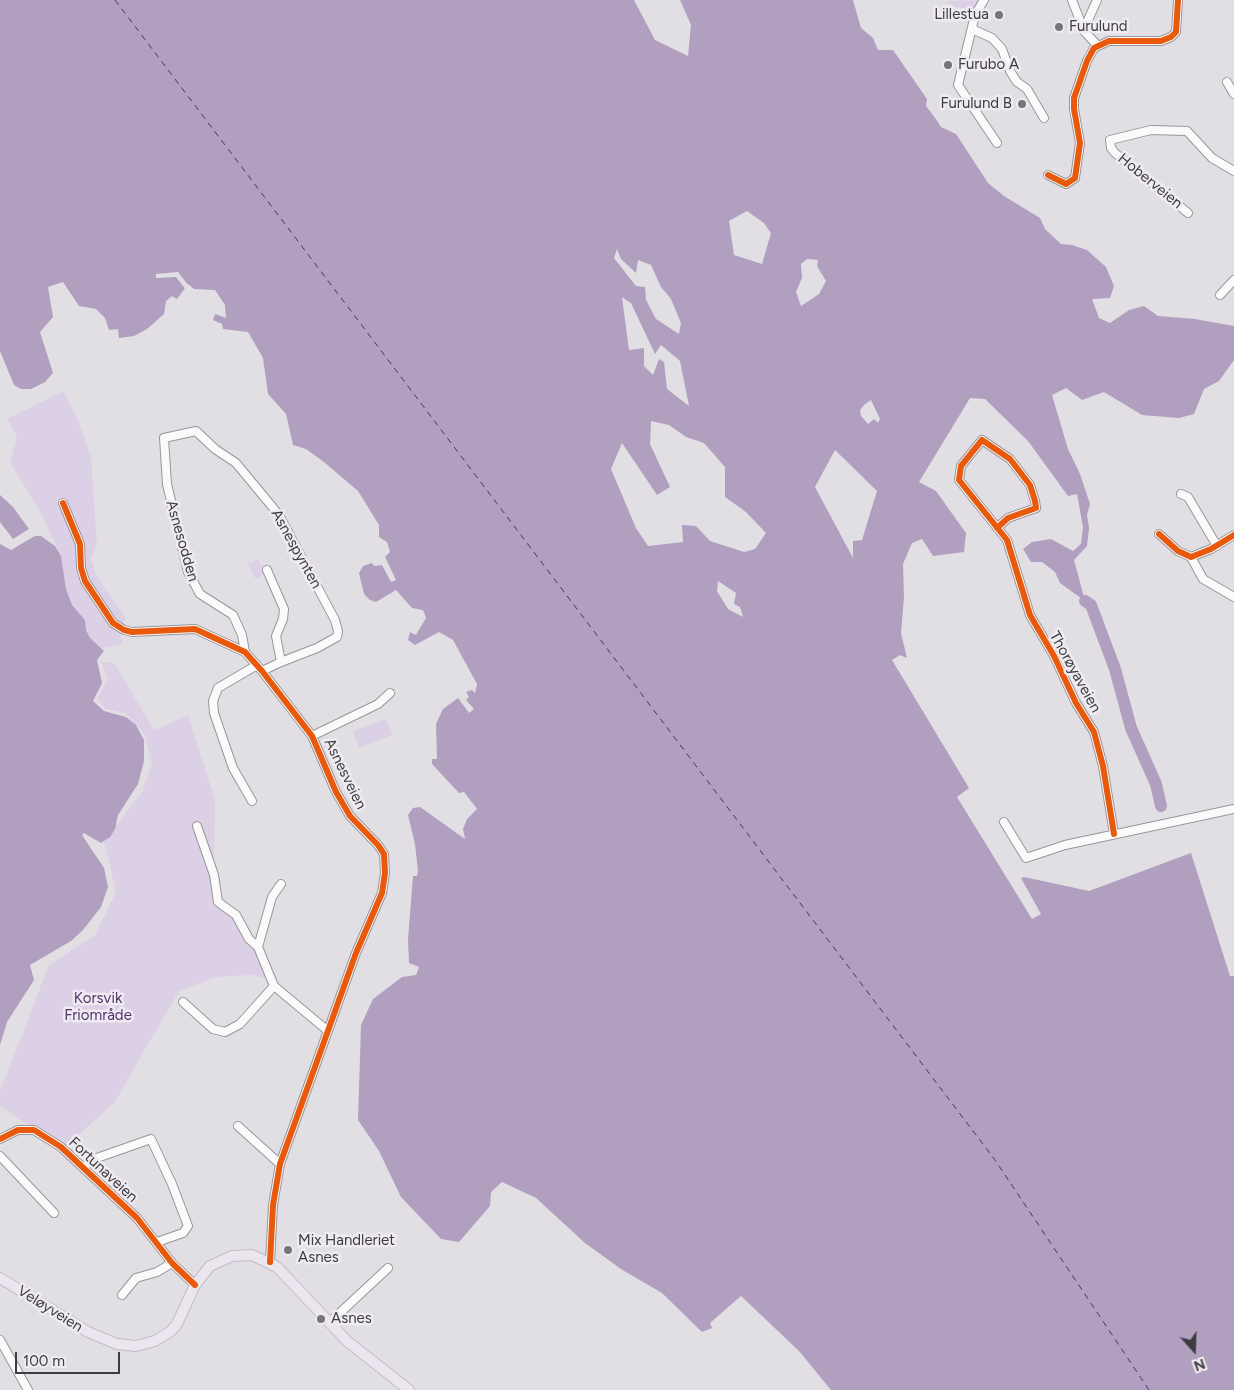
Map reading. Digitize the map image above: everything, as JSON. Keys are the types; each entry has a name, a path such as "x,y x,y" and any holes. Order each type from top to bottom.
{"main road":[{"name":"Veløyveien","path":"0,1278 88,1332 125,1346 146,1344 171,1331 180,1318 195,1284 210,1266 232,1256 252,1255 270,1262 288,1278 329,1323 359,1352 409,1390"}],"street":[{"path":"984,0 975,15 958,85 997,143"},
{"path":"1072,0 1084,30 1097,45"},
{"path":"1084,30 1097,0"},
{"path":"1048,175 1066,184 1075,178 1080,143 1074,98 1087,61 1097,45 1109,41 1161,41 1171,36 1176,32 1178,0"},
{"path":"972,28 992,38 1002,49 1010,71 1017,82 1027,89 1044,118"},
{"path":"1227,82 1234,94"},
{"name":"Hoberveien","path":"1188,213 1115,153 1111,148 1110,140 1151,130 1186,131 1212,158 1234,172"},
{"path":"1220,295 1234,280"},
{"name":"Asnespynten","path":"164,438 196,431 216,449 236,463 279,515 335,620 338,631 337,637 317,648 282,662 259,668 218,688 213,701 214,713 233,768 252,801"},
{"name":"Asnesodden","path":"164,438 167,484 188,572 200,594 233,615 242,635 245,652"},
{"name":"Thorøyaveien","path":"997,528 1012,516 1036,508 1035,501 1030,485 1010,459 982,440 961,466 959,480 1011,548 1030,615 1057,663 1076,703 1094,732 1103,766 1114,834"},
{"path":"1181,494 1188,497 1217,546"},
{"name":"Asnesveien","path":"63,503 80,544 81,568 85,581 94,598 118,628 132,632 195,629 245,652 312,736 343,805 361,830 378,845 385,862 382,893 356,952 280,1164 272,1205 270,1262"},
{"path":"1158,534 1178,551 1191,557 1203,579 1234,597"},
{"path":"1191,557 1217,546 1234,535"},
{"path":"267,570 284,609 283,619 276,636 282,662"},
{"name":"Asnesveien","path":"312,736 378,704 390,693"},
{"path":"1004,822 1026,858 1114,834 1234,809"},
{"path":"197,826 214,875 218,902 233,912 249,939 258,947 274,986 328,1031"},
{"path":"258,947 272,897 281,884"},
{"path":"183,1002 213,1029 225,1032 240,1024 274,986"},
{"path":"238,1126 280,1164"},
{"name":"Fortunaveien","path":"0,1139 18,1130 34,1130 61,1147 132,1213 158,1242 172,1263 195,1284"},
{"name":"Fortunaveien","path":"84,1167 94,1159 151,1139 172,1184 188,1226 186,1231 158,1242"},
{"path":"0,1156 54,1213"},
{"path":"122,1295 136,1278 157,1272 172,1263"},
{"path":"329,1323 388,1268"},
{"path":"0,1340 28,1390"}],"green space":[{"path":"982,0 975,11 956,7 945,1"},
{"path":"63,391 77,417 91,457 97,545 91,559 97,577 126,618 118,628 123,644 101,648 90,638 86,630 85,620 72,605 66,589 61,556 36,504 10,463 17,437 7,419"},
{"path":"258,559 265,571 258,579 254,577 248,564"},
{"name":"Korsvik Friområde","path":"101,662 114,663 154,730 188,715 215,800 214,875 221,905 233,913 258,947 272,980 252,975 216,977 179,991 114,1103 63,1149 0,1106 0,1091 49,965 95,935 116,892 104,841 142,792 152,763 144,733 125,713 106,709 97,699 108,679"},
{"path":"386,719 393,735 359,748 353,731"}],"shaded area":[{"path":"0,0 634,0 655,40 688,56 691,25 680,0 853,0 861,28 873,38 878,50 893,50 927,99 926,106 941,127 956,134 988,183 1004,196 1040,218 1045,229 1061,244 1087,250 1106,267 1114,286 1110,298 1092,299 1099,318 1110,323 1129,310 1144,306 1158,316 1195,319 1234,326 1234,360 1219,381 1204,389 1194,414 1179,418 1142,415 1104,392 1082,400 1066,388 1052,395 1068,449 1080,474 1090,504 1087,515 1089,528 1087,546 1074,560 1085,601 1060,583 1055,572 1042,562 1031,562 1023,549 1032,542 1051,539 1073,551 1081,544 1083,527 1077,494 1068,496 1028,441 985,399 970,398 919,482 936,491 966,533 964,552 933,556 922,539 912,543 903,564 904,597 901,633 907,658 900,655 892,660 969,788 957,797 1032,919 1041,914 1021,878 1024,877 1089,891 1191,853 1230,976 1234,976 1234,1390 831,1390 799,1351 741,1296 710,1323 712,1328 702,1332 662,1293 621,1269 585,1243 536,1198 502,1182 491,1192 490,1206 459,1242 441,1239 401,1197 379,1151 358,1120 361,1025 373,999 402,977 416,975 419,967 409,963 408,939 413,876 417,876 418,871 415,844 408,815 413,808 420,807 465,839 463,829 467,819 477,809 464,792 459,793 432,764 432,759 437,759 436,724 443,709 458,698 469,713 474,709 466,700 469,697 466,692 472,690 475,693 477,684 453,640 439,632 415,645 408,640 410,632 416,635 426,618 423,610 412,608 396,590 376,602 370,600 364,594 359,573 363,566 372,563 374,566 382,565 391,582 396,580 385,557 390,552 387,542 379,537 379,525 358,491 306,449 293,445 286,414 268,394 263,358 248,332 223,329 222,324 213,320 215,314 226,318 225,305 215,290 194,289 188,284 177,299 172,296 166,301 164,314 147,329 134,336 119,338 118,329 109,330 105,318 96,309 79,306 63,282 48,287 53,317 40,332 53,373 45,382 31,389 21,389 14,385 0,351","holes":["747,211 764,223 771,233 762,264 734,255 729,221","617,249 621,259 636,273 638,260 651,265 661,287 671,299 681,323 679,334 656,319 646,300 645,287 636,286 614,258","807,259 818,260 817,266 826,281 819,294 801,306 796,292 802,278 801,264","622,297 631,303 655,354 661,345 680,361 689,406 667,389 664,362 659,359 653,375 644,366 644,348 629,350","871,400 880,419 878,423 874,419 868,424 861,416 860,410","651,421 669,425 686,437 704,443 725,467 725,497 746,512 766,533 755,549 744,552 710,541 696,526 682,525 683,542 648,546 636,528 611,469 622,443 657,495 670,487 650,444","835,450 877,491 862,540 853,541 853,558 815,487","718,581 736,593 734,604 740,607 743,617 728,609 717,591"]},
{"path":"0,495 13,507 29,529 13,539 0,522"},
{"path":"35,536 41,536 55,546 61,556 66,589 72,605 85,620 86,630 90,638 104,651 97,660 102,683 93,701 104,711 126,717 136,725 144,740 144,761 138,784 118,815 115,829 110,837 101,843 84,833 82,835 104,868 108,887 101,907 83,930 71,941 30,965 34,980 7,1022 0,1045 0,544 11,550"}],"pier":[{"path":"178,272 191,289 188,287 186,290 176,277 156,278 156,274"}],"waterway":[{"path":"1085,601 1091,605 1115,669 1131,728 1156,784 1161,806"}],"ferry route":[{"path":"115,0 995,1160 1149,1390"}],"cycle path":[{"path":"1048,175 1066,184 1075,178 1080,143 1074,98 1087,61 1094,48 1109,41 1161,41 1171,37 1176,32 1178,0"},
{"path":"997,528 1008,518 1036,508 1035,501 1030,485 1010,459 982,440 961,466 959,480 1007,540 1030,615 1054,656 1076,703 1094,732 1103,766 1114,834"},
{"path":"63,503 80,544 81,568 85,581 113,623 124,630 132,632 195,629 245,652 312,736 336,792 350,816 378,845 384,854 385,873 382,893 356,953 280,1164 273,1205 270,1262"},
{"path":"1159,534 1178,551 1191,557 1211,549 1234,535"},
{"path":"0,1139 18,1130 34,1130 61,1147 137,1218 172,1263 195,1285"}],"place":[{"name":"Lillestua","path":"999,15"},
{"name":"Furulund","path":"1059,27"},
{"name":"Furubo A","path":"948,65"},
{"name":"Furulund B","path":"1022,104"},
{"name":"Mix Handleriet Asnes","path":"288,1250"},
{"name":"Asnes","path":"321,1319"}]}
